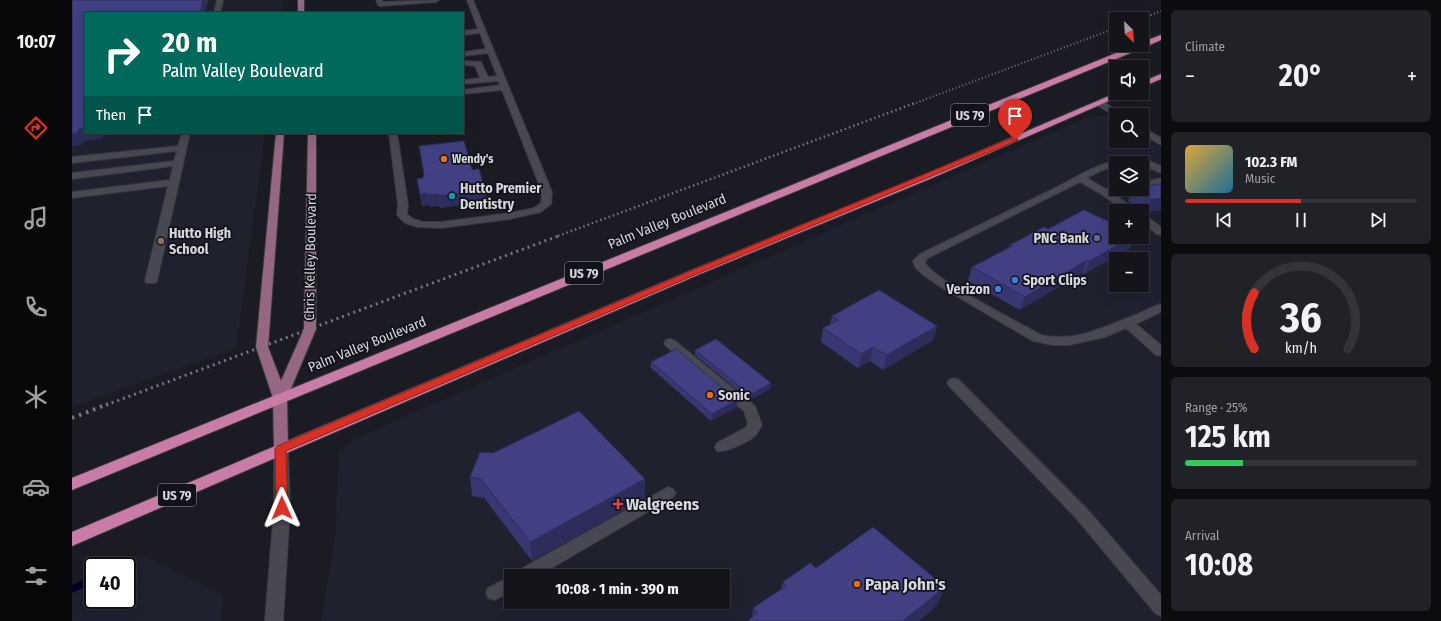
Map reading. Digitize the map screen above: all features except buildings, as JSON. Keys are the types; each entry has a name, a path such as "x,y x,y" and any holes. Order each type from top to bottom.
{"highway":[{"name":"Palm Valley Boulevard","path":"1149,42 1161,37"},
{"name":"Palm Valley Boulevard","path":"72,484 1125,52"},
{"path":"1149,82 1161,76"},
{"name":"US 79","path":"72,539 696,272 929,176 1109,99"}],"main road":[{"path":"301,0 301,12"},
{"name":"Chris Kelley Boulevard","path":"280,134 262,347 280,398 281,449"},
{"name":"Chris Kelley Boulevard","path":"280,398 310,330 312,134"}],"street":[{"path":"217,12 220,0"},
{"path":"379,0 380,4 436,0"},
{"path":"393,134 403,205 402,215 409,221 422,225 441,225 510,216 537,210 546,204 547,192 470,0"},
{"path":"464,33 482,31"},
{"path":"464,54 490,52"},
{"path":"464,64 478,64 485,79"},
{"path":"464,64 475,70 476,74 474,79"},
{"path":"464,71 474,79"},
{"path":"464,82 474,79 501,78"},
{"path":"464,92 504,87"},
{"path":"1100,103 1109,109"},
{"path":"151,281 186,134"},
{"path":"1149,134 1161,142"},
{"path":"72,160 182,148"},
{"path":"72,176 178,163"},
{"path":"1149,163 1161,170"},
{"path":"1109,165 1097,169 924,256 919,261 921,267 944,284 1037,338 1047,341 1077,341 1161,308"},
{"path":"1080,178 1105,192 1122,204"},
{"path":"1149,184 1161,181"},
{"path":"72,195 174,182"},
{"path":"1105,192 1109,191"},
{"path":"1149,223 1161,232"},
{"path":"1127,322 1158,346"},
{"path":"670,343 750,409 756,425 750,432 722,447"},
{"path":"954,383 1082,514 1161,608"},
{"path":"274,621 282,508 281,449"},
{"path":"536,569 668,493"},
{"path":"494,593 504,587"}],"shaded area":[{"name":"Hutto High School","path":"72,0 283,0 281,12 84,12 84,134 265,134 236,348 72,407"},
{"path":"1102,115 1109,117 1109,148 1149,148 1149,139 1161,147 1161,621 321,621 336,531 338,453 354,439 1090,116"},
{"path":"141,554 224,595 221,621 72,621 72,584 84,579 84,609 136,609 136,557 134,557"}],"waterway":[{"path":"72,589 84,583"}],"railway":[{"path":"1149,16 1161,11"},
{"path":"913,104 1109,31"},
{"path":"558,236 915,103"},
{"path":"106,405 561,235"},
{"path":"72,418 108,404"}],"place":[{"name":"Wendy's","path":"444,159"},
{"name":"Hutto Premier Dentistry","path":"452,196"},
{"name":"PNC Bank","path":"1097,238"},
{"name":"Hutto High School","path":"161,241"},
{"name":"Sport Clips","path":"1015,280"},
{"name":"Verizon","path":"998,289"},
{"name":"Sonic","path":"710,395"},
{"name":"Walgreens","path":"618,504"},
{"name":"Papa John's","path":"857,584"}],"route":[{"path":"282,508 281,449 696,272 1015,140"}]}
